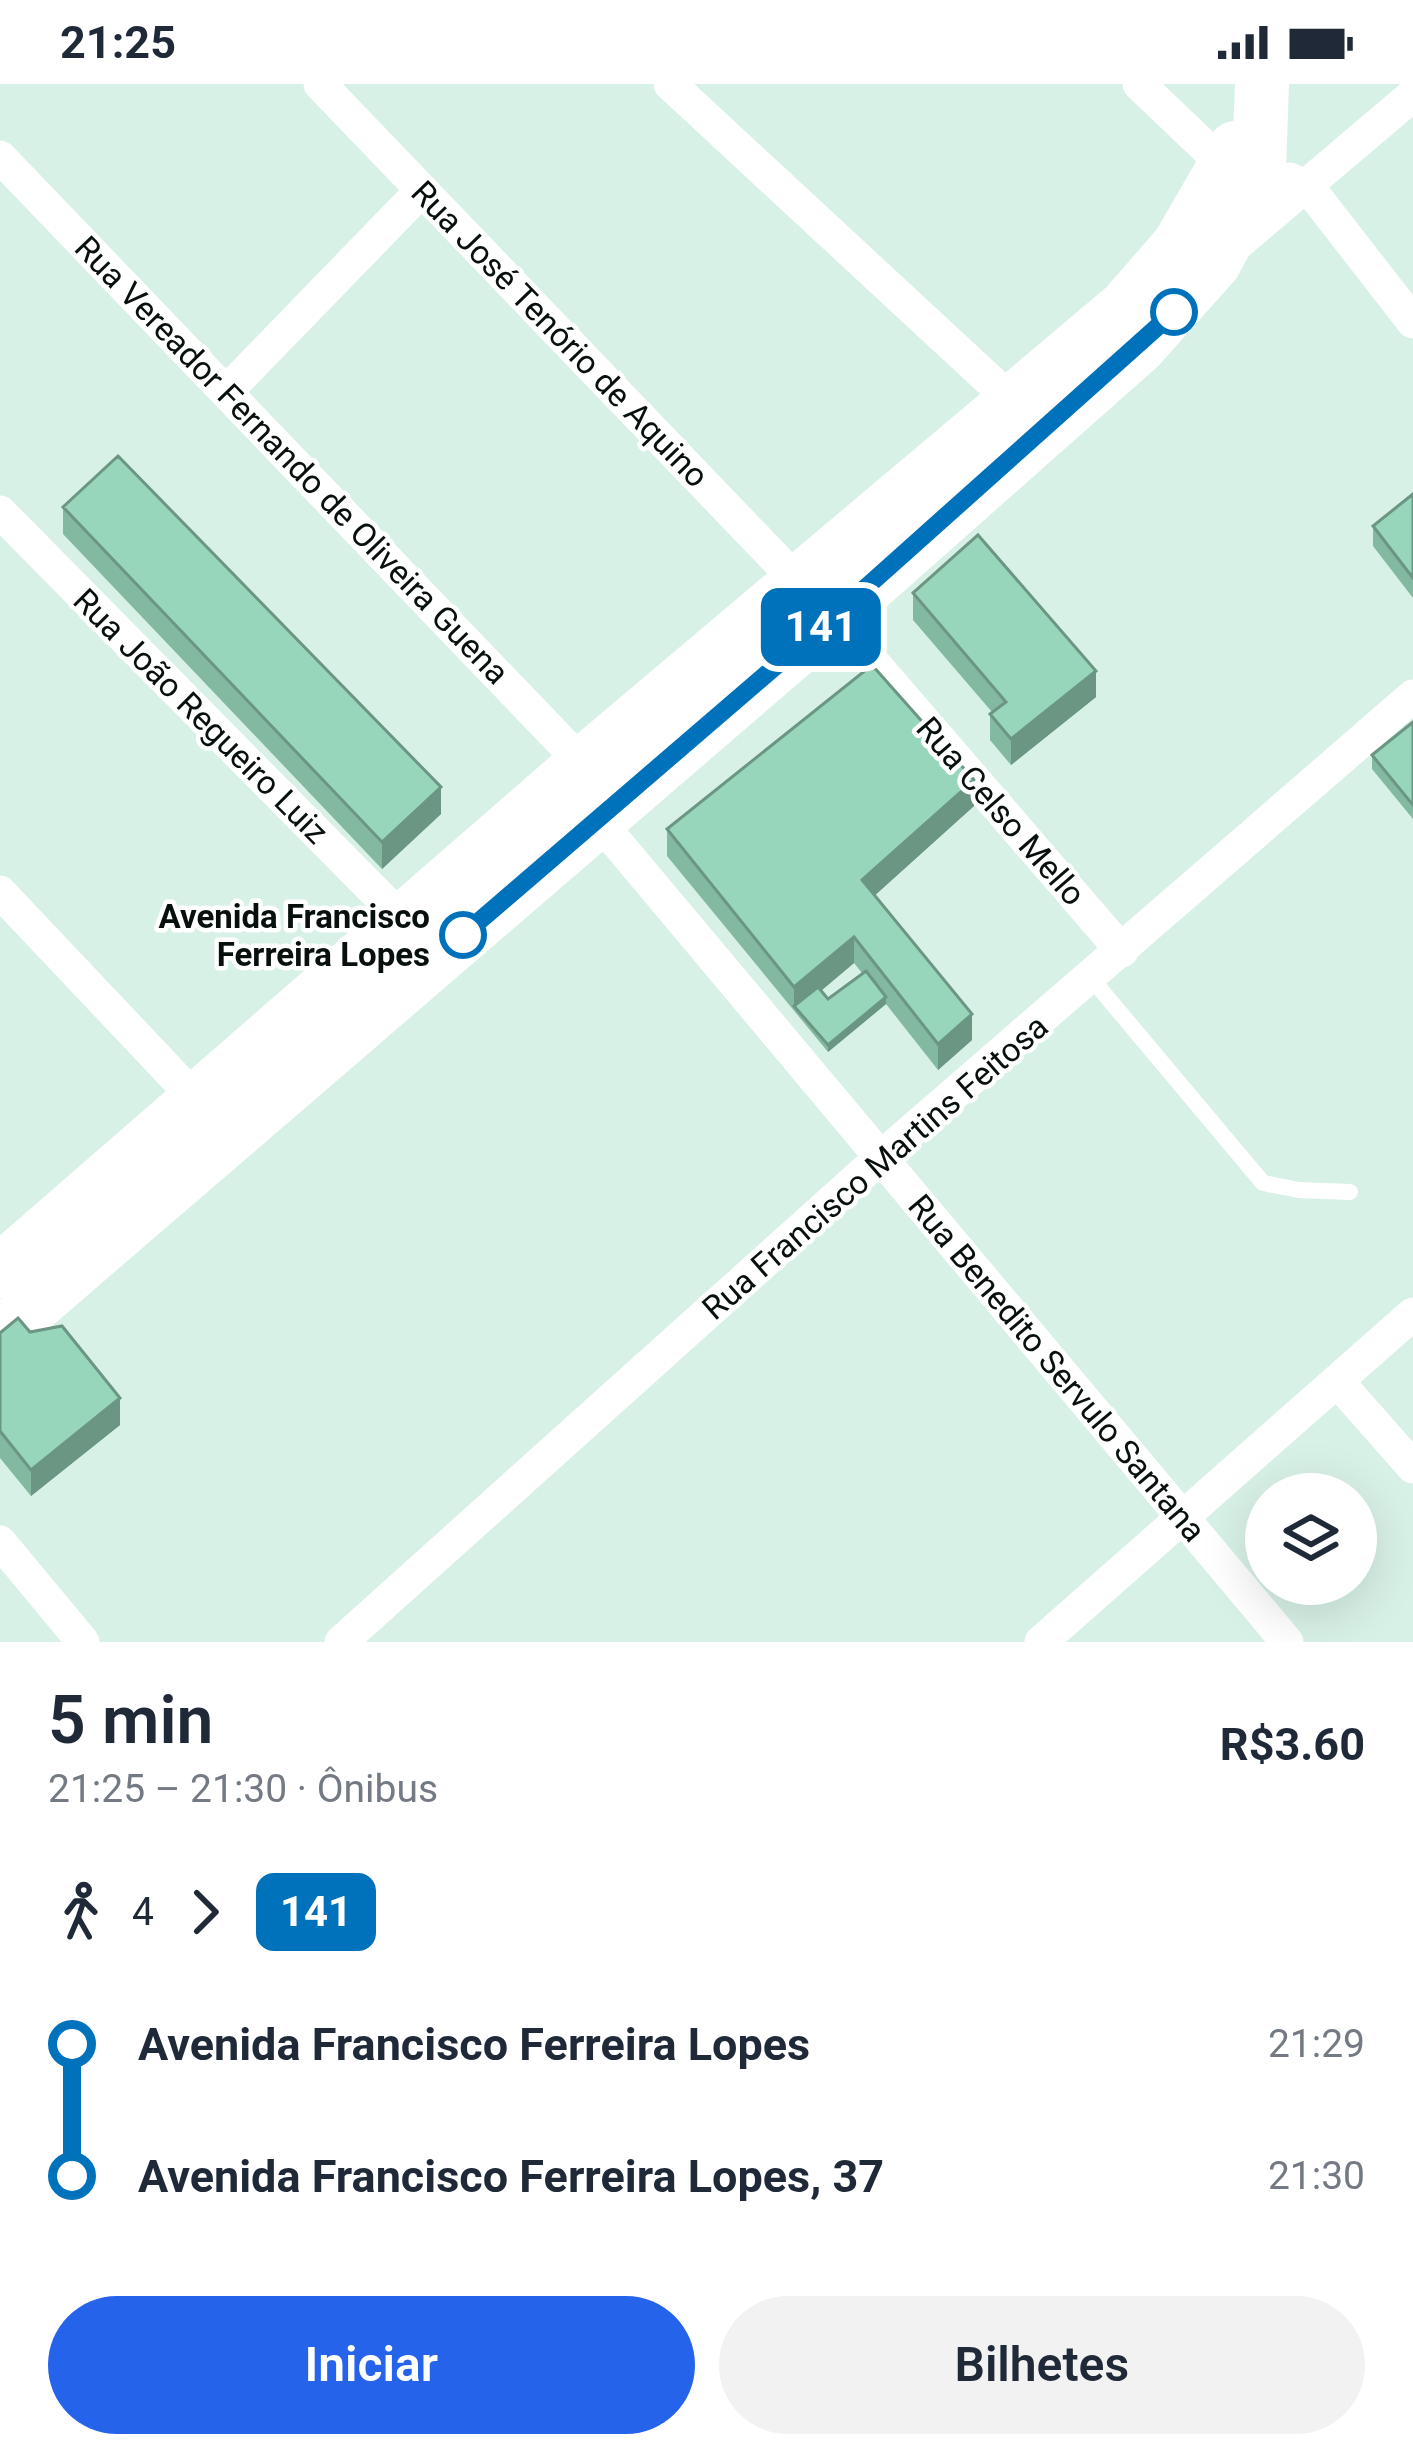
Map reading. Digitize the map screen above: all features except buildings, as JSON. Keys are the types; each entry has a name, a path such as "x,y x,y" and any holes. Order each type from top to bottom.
{"main road":[{"path":"0,1334 403,920 583,764 817,600 1139,347 1214,263 1265,174 1261,84"},
{"path":"0,1271 214,1119 597,819 1012,400 1124,308 1179,244 1265,174"}],"street":[{"name":"Rua José Tenório de Aquino","path":"320,84 817,600"},
{"path":"670,84 1012,400"},
{"path":"1139,84 1265,174 1413,322"},
{"path":"1265,174 1413,94"},
{"name":"Rua Vereador Fernando de Oliveira Guena","path":"0,157 583,764"},
{"path":"227,391 422,190"},
{"name":"Rua João Regueiro Luiz","path":"0,512 403,920"},
{"name":"Rua Celso Mello","path":"817,600 1122,951"},
{"name":"Rua Francisco Martins Feitosa","path":"341,1642 880,1158 1413,696"},
{"name":"Rua Benedito Servulo Santana","path":"597,819 1288,1642"},
{"path":"0,892 214,1119"},
{"path":"1040,1642 1413,1314"},
{"path":"1337,1381 1413,1467"},
{"path":"0,1542 83,1642"}],"lane":[{"path":"1091,978 1263,1183 1350,1192"}],"bus line":[{"name":"141","path":"463,935 1064,415 1174,312"}],"place":[{"name":"Avenida Francisco Ferreira Lopes","path":"463,935"}]}
